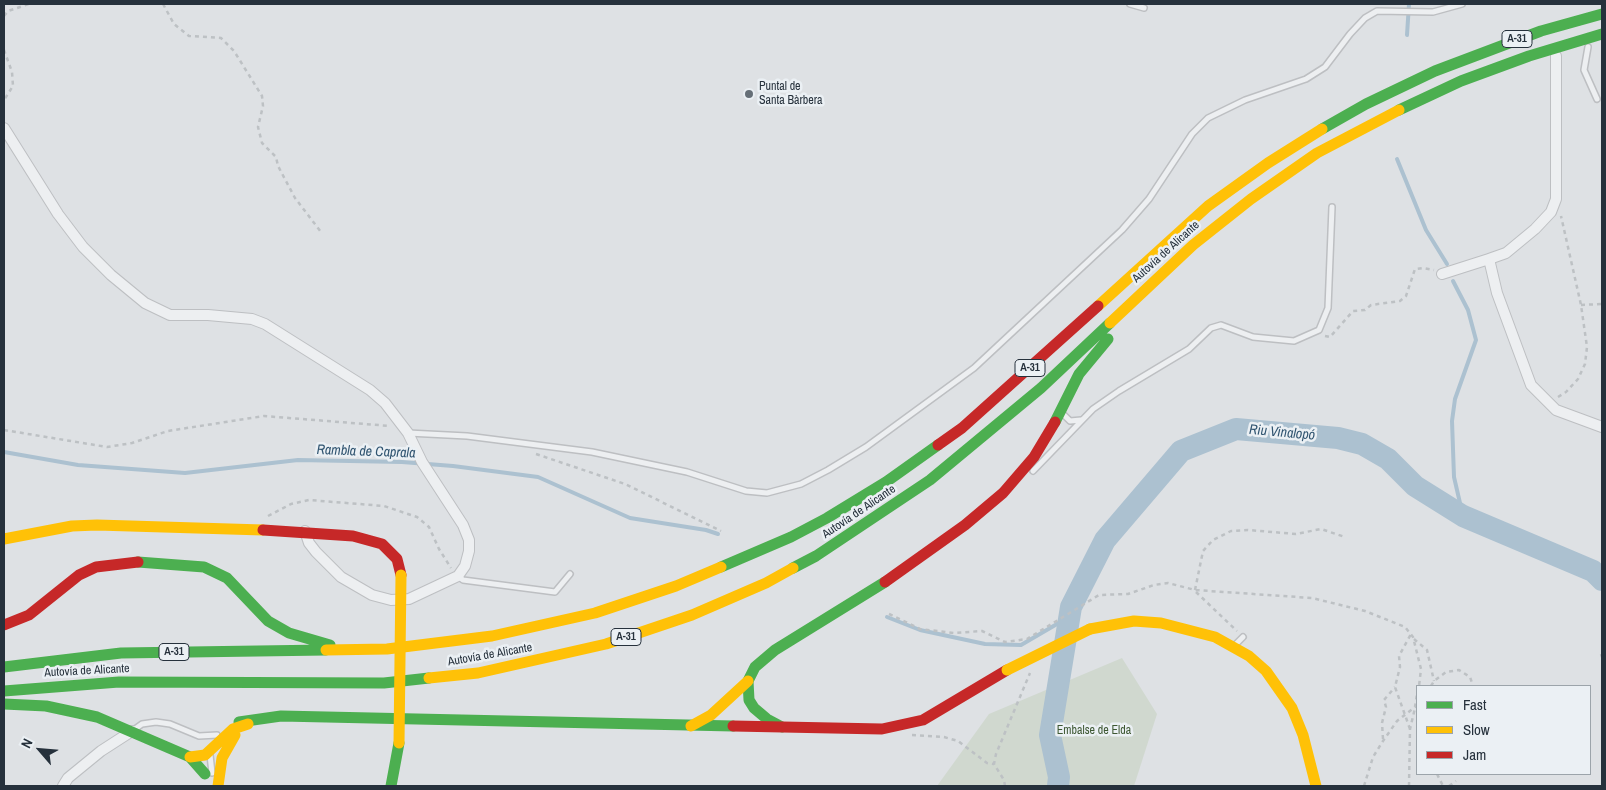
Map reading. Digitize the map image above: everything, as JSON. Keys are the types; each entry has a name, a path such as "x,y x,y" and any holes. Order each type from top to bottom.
{"main road":[{"name":"Autovía de Alicante","path":"4,667 121,653 387,650 492,636 595,613 676,586 792,537 886,482 962,428 1208,206 1268,162 1366,104 1434,71 1540,30 1602,14"},
{"name":"Autovía de Alicante","path":"4,691 119,682 384,683 478,673 606,644 692,615 766,582 816,556 930,480 1041,388 1193,245 1251,199 1317,153 1371,123 1461,81 1529,56 1602,34"},
{"path":"1529,56 1556,56 1602,43"},
{"path":"782,727 767,719 754,708 747,690 748,681 755,667 775,650 872,591 965,525 1003,493 1034,457 1079,374 1126,320 1142,292"},
{"path":"4,539 72,526 98,525 305,531 353,536 382,544 396,559 402,574 399,743 397,763 391,786"},
{"path":"4,625 29,615 79,575 96,567 114,563 147,561 204,567 227,578 268,621 289,633 345,650"},
{"path":"206,786 205,774 210,752 220,734 234,724 281,716 691,726 882,729 896,727 923,720 1007,670 1090,629 1134,621 1189,628 1234,646 1266,671 1292,708 1303,735 1316,786"},
{"path":"691,726 711,715 748,681"},
{"path":"4,704 46,706 97,716 190,757 205,774"},
{"path":"190,757 200,757 210,752 233,729 261,719"},
{"path":"218,786 218,775 224,751 233,738 248,724"}],"street":[{"path":"1442,274 1506,253 1535,229 1551,212 1556,199 1556,56"},
{"path":"4,128 58,214 83,247 110,275 145,303 170,315 233,316 252,319 265,324 370,390 385,403 406,430 422,462 464,525 470,551 465,566 458,576 409,599 391,600 372,595 341,578 309,543 305,531"},
{"path":"1489,259 1497,293 1531,385 1556,410 1602,427"},
{"path":"63,786 68,778 101,751 133,731"}],"lane":[{"path":"1130,4 1144,8"},
{"path":"406,430 602,454 687,472 746,491 767,493 800,484 866,447 981,362 1122,230 1149,199 1192,134 1208,118 1245,100 1306,79 1325,67 1365,18 1377,12 1433,12 1462,4"},
{"path":"1588,47 1584,70 1597,99"},
{"path":"1030,475 1083,419 1119,391 1189,349 1211,328 1221,325 1252,337 1294,341 1318,330 1328,308 1332,207"},
{"path":"1061,410 1070,421 1074,422 1083,419"},
{"path":"1003,493 1018,486"},
{"path":"458,576 463,580 556,592 570,574"},
{"path":"1234,646 1243,637"},
{"path":"133,731 142,724 156,722 170,724 199,736 220,734"},
{"path":"199,736 210,752 213,786"}],"path":[{"path":"4,16 8,11 29,4"},
{"path":"163,4 174,24 189,36 221,38 234,51 262,96 263,106 258,127 262,143 276,157 278,166 295,198 321,232"},
{"path":"4,50 12,72 13,86 4,100"},
{"path":"1548,402 1566,392 1578,379 1585,364 1587,347 1581,305 1556,199"},
{"path":"1318,330 1321,335 1330,337 1353,312 1365,310 1371,305 1400,301 1406,296 1415,270 1432,268 1442,274"},
{"path":"1581,305 1602,304"},
{"path":"4,430 108,447 132,443 168,431 264,416 406,430"},
{"path":"529,452 625,484 721,530"},
{"path":"266,517 291,504 309,500 384,506 417,518 429,527 439,549 458,576"},
{"path":"1195,590 1203,551 1213,540 1231,531 1248,530 1296,534 1322,529 1345,537"},
{"path":"889,614 920,629 954,633 982,631 1005,642 1027,639 1099,595 1128,594 1154,584 1168,583 1195,590 1312,598 1339,603 1406,627 1426,650 1434,681"},
{"path":"1195,590 1243,637"},
{"path":"1412,635 1421,669 1418,685"},
{"path":"1383,741 1382,723 1386,706 1384,700 1395,687 1400,667 1399,656 1412,635"},
{"path":"1027,639 1028,647"},
{"path":"1005,786 1004,780 994,764 996,754 1030,672 1029,664"},
{"path":"1432,685 1446,672 1458,670 1470,677 1473,685"},
{"path":"1395,687 1410,729"},
{"path":"1409,786 1410,729 1416,700"},
{"path":"1364,786 1373,758 1383,741 1397,721 1415,707"},
{"path":"896,727 907,734 917,737 944,737 958,741 987,763 994,764"},
{"path":"1449,786 1456,781"}],"green space":[{"name":"Embalse de Elda","path":"1122,658 1157,714 1134,786 937,786 989,714"}],"waterway":[{"path":"1407,35 1409,4"},
{"path":"1397,159 1426,230 1447,264"},
{"path":"1453,281 1468,310 1476,340 1455,399 1452,421 1454,477 1463,516"},
{"name":"Riu Vinalopó","path":"1058,786 1059,777 1050,735 1071,607 1105,540 1181,451 1236,429 1338,438 1362,444 1388,459 1415,486 1463,516 1593,571 1602,580"},
{"name":"Rambla de Caprala","path":"4,452 78,465 185,473 298,460 402,462 453,466 538,477 630,518 706,530 718,534"},
{"name":"Rambla de Caprala","path":"887,617 920,630 985,644 1021,645 1069,617"}],"traffic: fast":[{"path":"1322,129 1366,104 1435,71 1541,31 1602,14"},
{"path":"1399,110 1461,81 1529,56 1602,34"},
{"path":"793,568 816,556 930,480 1041,388 1110,323"},
{"path":"1055,422 1079,374 1108,339"},
{"path":"721,567 791,537 827,518 886,482 938,445"},
{"path":"138,562 204,567 227,578 268,621 289,633 330,645"},
{"path":"782,727 767,719 754,708 749,700 748,681 755,667 775,650 885,582"},
{"path":"4,667 121,653 326,650"},
{"path":"4,691 119,682 384,683 429,678"},
{"path":"4,704 46,706 97,717 190,757 205,774"},
{"path":"239,722 281,716 733,726"},
{"path":"391,786 399,743"}],"traffic: slow":[{"path":"1110,323 1193,245 1251,199 1317,153 1399,110"},
{"path":"1098,306 1208,206 1268,163 1322,129"},
{"path":"4,539 72,526 97,525 263,530"},
{"path":"326,650 387,649 492,636 595,613 676,586 721,567"},
{"path":"429,678 478,673 606,644 692,615 766,583 793,568"},
{"path":"399,743 401,575"},
{"path":"1090,629 1134,621 1161,623 1215,637 1249,656 1266,671 1292,708 1303,735 1316,786"},
{"path":"1007,670 1090,629"},
{"path":"691,726 711,715 748,681"},
{"path":"190,757 205,755 233,729 248,724"},
{"path":"218,786 222,758 235,735"}],"traffic: jam":[{"path":"938,445 962,428 1098,306"},
{"path":"885,582 965,525 1003,493 1034,457 1055,422"},
{"path":"263,530 353,536 382,544 397,559 401,575"},
{"path":"4,625 29,615 79,575 96,567 138,562"},
{"path":"733,726 882,729 923,720 1007,670"}],"place":[{"name":"Puntal de Santa Bàrbera","path":"749,94"}]}
